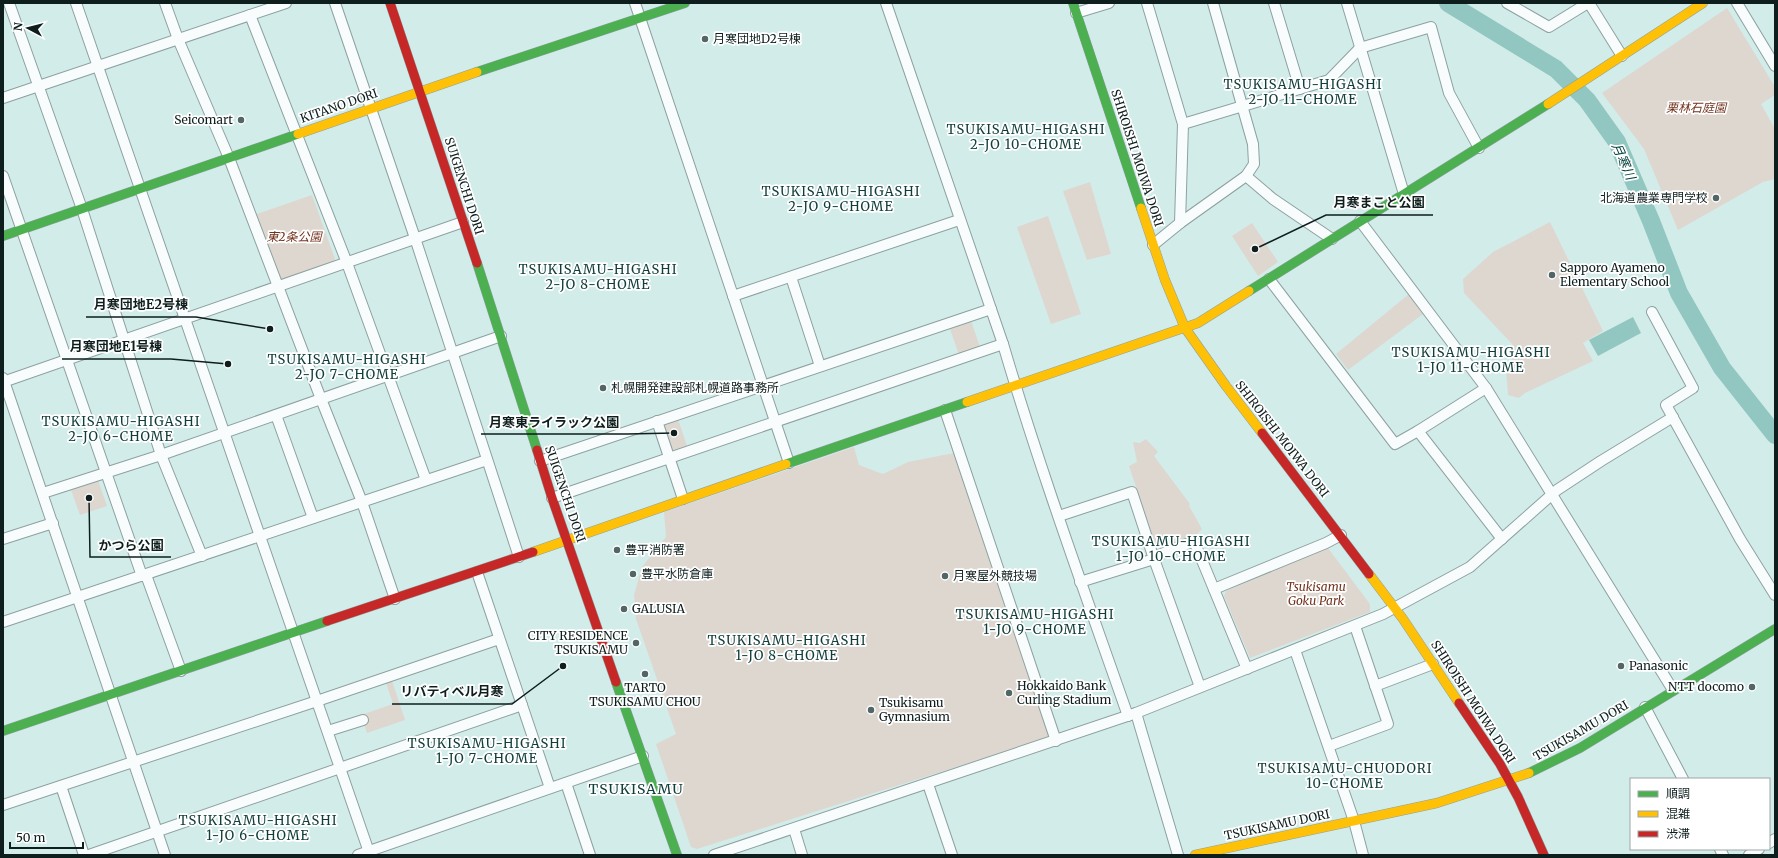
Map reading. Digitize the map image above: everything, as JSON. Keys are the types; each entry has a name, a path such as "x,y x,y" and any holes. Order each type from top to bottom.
{"main road":[{"name":"SUIGENCHI DORI","path":"390,3 464,222 552,498 677,855"},
{"name":"KITANO DORI","path":"3,236 420,91 685,3"},
{"path":"3,731 294,632 477,572 683,499 1198,323 1479,148 1703,3"},
{"name":"SHIROISHI MOIWA DORI","path":"1074,8 1169,292 1184,328 1226,386 1341,534 1395,608 1509,780 1544,855"},
{"name":"TSUKISAMU DORI","path":"1195,855 1453,799 1534,771 1580,748 1775,629"}],"street":[{"path":"9,3 82,209 162,455 202,556"},
{"path":"76,3 369,853"},
{"path":"165,3 178,39 229,158 277,287 362,502 395,599"},
{"path":"3,98 97,65 286,3"},
{"path":"335,3 415,238 519,557"},
{"path":"635,3 789,463"},
{"path":"886,3 959,220 1003,344 1015,385 1080,582 1132,715 1178,855"},
{"path":"1074,8 1109,3"},
{"path":"1147,3 1183,124 1180,223"},
{"path":"1153,245 1180,223 1246,176 1254,164 1253,151 1242,106 1213,3"},
{"path":"1274,3 1300,89"},
{"path":"1347,3 1404,194"},
{"path":"1507,3 1549,27 1588,3 1622,56"},
{"path":"1737,3 1775,66"},
{"path":"250,14 347,263 426,480"},
{"path":"1183,124 1329,80 1360,48 1431,27 1449,93 1479,148"},
{"path":"3,176 105,473 181,670"},
{"path":"1246,176 1273,199 1332,239"},
{"path":"733,296 959,220"},
{"path":"1360,221 1486,388 1673,690"},
{"path":"165,855 43,493 3,381 464,222"},
{"path":"791,277 820,366"},
{"path":"1269,279 1395,444 1486,388"},
{"path":"540,461 991,309"},
{"path":"1652,312 1693,388 1666,405 1740,540 1775,595"},
{"path":"43,493 162,455 501,336"},
{"path":"552,498 1003,344"},
{"path":"944,410 1056,741"},
{"path":"276,415 313,518"},
{"path":"714,855 1132,715 1355,626 1395,608 1470,567 1557,490 1601,460 1673,417"},
{"path":"657,421 683,499"},
{"path":"1418,431 1502,539"},
{"path":"3,622 487,460"},
{"path":"1059,516 1132,492 1200,688"},
{"path":"3,539 53,523"},
{"path":"1214,589 1326,543 1341,534"},
{"path":"1080,582 1154,559 1159,555 1194,541 1247,669"},
{"path":"477,572 550,788"},
{"path":"1329,746 1388,724 1355,626"},
{"path":"3,804 134,763 499,639"},
{"path":"1295,650 1354,820 1363,855"},
{"path":"1375,686 1433,664"},
{"path":"89,855 522,705"},
{"path":"1645,707 1682,778"},
{"path":"328,731 363,720"},
{"path":"358,855 369,853 643,756"},
{"path":"566,783 590,855"},
{"path":"928,784 952,855"},
{"path":"62,786 84,855"},
{"path":"794,829 802,855"}],"green space":[{"name":"栗林石庭園","path":"1727,8 1775,87 1775,95 1761,104 1775,129 1775,179 1763,182 1678,230 1644,149 1602,93"},
{"path":"1090,182 1111,254 1087,260 1063,191"},
{"name":"東2条公園","path":"312,195 335,259 333,263 279,281 251,216"},
{"path":"1048,216 1081,314 1051,324 1017,227"},
{"path":"1550,222 1603,331 1583,343 1593,361 1525,393 1519,398 1508,395 1506,368 1516,354 1513,345 1464,293 1463,279 1493,252"},
{"path":"1252,223 1278,262 1258,276 1232,236"},
{"path":"1409,294 1423,314 1348,370 1336,354"},
{"path":"971,321 980,347 959,355 950,329"},
{"path":"678,419 687,446 674,450 671,449 663,427 665,424"},
{"path":"1146,439 1158,452 1154,456 1190,504 1189,506 1202,529 1197,534 1160,548 1156,546 1129,466 1137,462 1133,442 1140,443"},
{"path":"854,447 859,465 883,474 908,462 954,453 1051,737 697,849 691,847 656,744 676,734 636,619 634,595 642,567 666,537 664,512"},
{"path":"98,480 107,506 80,515 71,490"},
{"name":"Tsukisamu Goku Park","path":"1328,548 1370,604 1370,612 1250,658 1224,596 1226,591"},
{"path":"392,681 405,720 367,733 361,715 393,704 386,683"}],"shaded area":[{"path":"1633,317 1641,333 1598,356 1589,340"}],"waterway":[{"name":"月寒川","path":"1448,3 1556,69 1587,100 1617,142 1651,221 1679,293 1722,368 1775,435"}],"traffic: fast":[{"path":"477,72 685,3"},
{"path":"1073,3 1141,208"},
{"path":"1249,291 1548,104"},
{"path":"3,236 298,134"},
{"path":"477,263 537,450"},
{"path":"786,464 967,402"},
{"path":"3,731 327,621"},
{"path":"1529,773 1580,748 1775,629"},
{"path":"616,682 677,855"}],"traffic: slow":[{"path":"1548,104 1703,3"},
{"path":"298,134 477,72"},
{"path":"1141,208 1165,280 1185,328 1226,386 1262,433"},
{"path":"967,402 1198,323 1249,291"},
{"path":"533,552 786,464"},
{"path":"1369,574 1403,619 1459,703"},
{"path":"1195,855 1437,803 1529,773"}],"traffic: jam":[{"path":"390,3 477,263"},
{"path":"1262,433 1369,574"},
{"path":"537,450 552,498 616,682"},
{"path":"327,621 533,552"},
{"path":"1459,703 1500,764 1518,797 1544,855"}],"place":[{"name":"月寒団地D2号棟","path":"705,39"},
{"name":"Seicomart","path":"241,120"},
{"name":"北海道農業専門学校","path":"1716,198"},
{"name":"月寒まこと公園","path":"1255,249"},
{"name":"Sapporo Ayameno Elementary School","path":"1552,275"},
{"name":"月寒団地E2号棟","path":"270,329"},
{"name":"月寒団地E1号棟","path":"228,364"},
{"name":"札幌開発建設部札幌道路事務所","path":"603,388"},
{"name":"月寒東ライラック公園","path":"674,433"},
{"name":"かつら公園","path":"89,498"},
{"name":"豊平消防署","path":"617,550"},
{"name":"豊平水防倉庫","path":"633,574"},
{"name":"月寒屋外競技場","path":"945,576"},
{"name":"GALUSIA","path":"624,609"},
{"name":"CITY RESIDENCE TSUKISAMU","path":"636,643"},
{"name":"リバティベル月寒","path":"563,666"},
{"name":"Panasonic","path":"1621,666"},
{"name":"TARTO TSUKISAMU CHOU","path":"645,674"},
{"name":"NTT docomo","path":"1752,687"},
{"name":"Hokkaido Bank Curling Stadium","path":"1009,693"},
{"name":"Tsukisamu Gymnasium","path":"871,710"}],"district":[{"name":"TSUKISAMU-HIGASHI 2-JO 11-CHOME","path":"1303,92"},
{"name":"TSUKISAMU-HIGASHI 2-JO 10-CHOME","path":"1026,136"},
{"name":"TSUKISAMU-HIGASHI 2-JO 9-CHOME","path":"841,198"},
{"name":"TSUKISAMU-HIGASHI 2-JO 8-CHOME","path":"598,276"},
{"name":"TSUKISAMU-HIGASHI 1-JO 11-CHOME","path":"1471,360"},
{"name":"TSUKISAMU-HIGASHI 2-JO 7-CHOME","path":"347,366"},
{"name":"TSUKISAMU-HIGASHI 2-JO 6-CHOME","path":"121,428"},
{"name":"TSUKISAMU-HIGASHI 1-JO 10-CHOME","path":"1171,548"},
{"name":"TSUKISAMU-HIGASHI 1-JO 9-CHOME","path":"1035,622"},
{"name":"TSUKISAMU-HIGASHI 1-JO 8-CHOME","path":"787,648"},
{"name":"TSUKISAMU-HIGASHI 1-JO 7-CHOME","path":"487,750"},
{"name":"TSUKISAMU-CHUODORI 10-CHOME","path":"1345,776"},
{"name":"TSUKISAMU","path":"636,789"},
{"name":"TSUKISAMU-HIGASHI 1-JO 6-CHOME","path":"258,828"}]}
